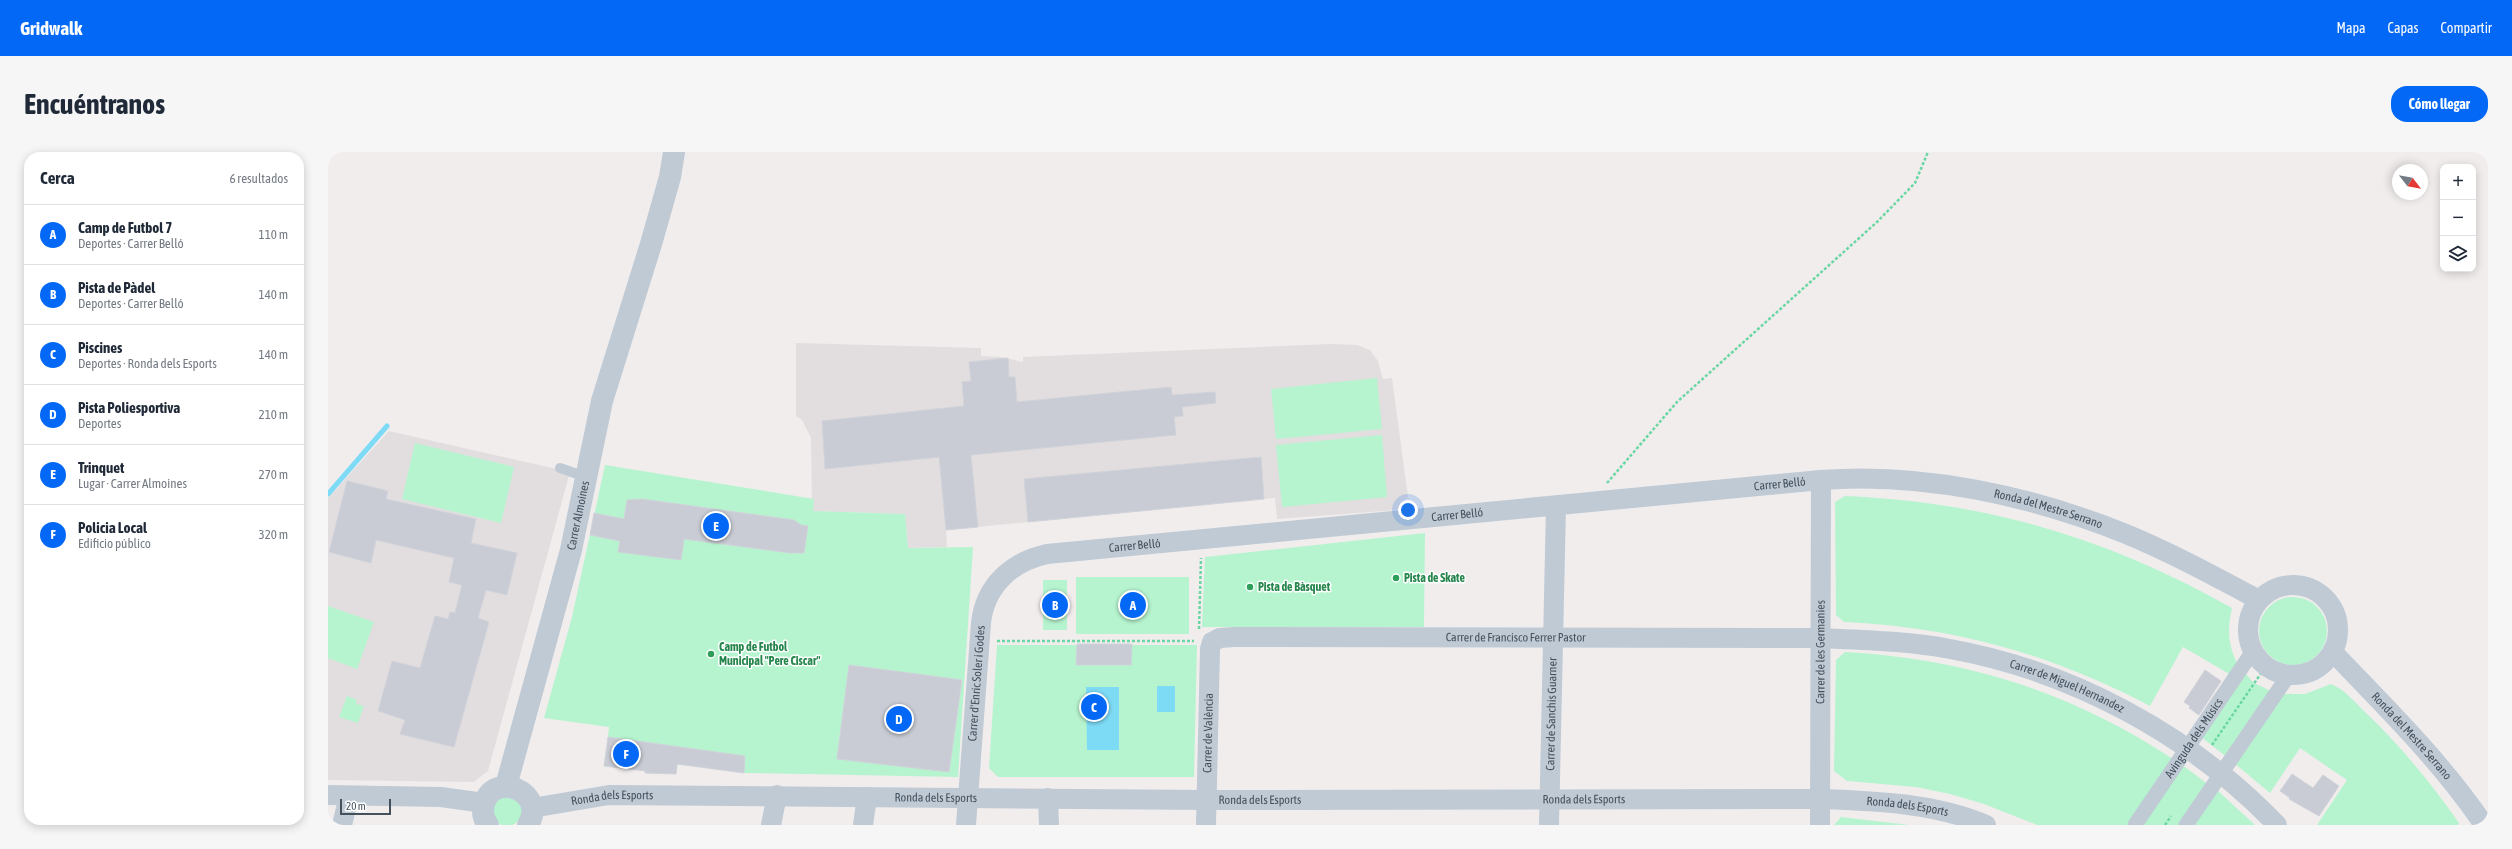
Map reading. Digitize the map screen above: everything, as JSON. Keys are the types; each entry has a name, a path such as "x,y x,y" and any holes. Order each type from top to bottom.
{"street":[{"name":"Carrer Almoines","path":"506,786 554,617 602,401 651,244 670,177 674,152"},
{"name":"Ronda del Mestre Serrano","path":"1821,480 1888,478 1988,493 2024,501 2084,518 2126,534 2186,561 2259,600"},
{"name":"Carrer Belló","path":"1003,576 1033,558 1047,554 1821,480"},
{"name":"Carrer de les Germanies","path":"1820,825 1821,480"},
{"name":"Carrer de Sanchis Guarner","path":"1549,825 1556,506"},
{"name":"Carrer d'Enric Soler i Godes","path":"966,825 979,641 985,601 992,588 1003,576"},
{"path":"2291,585 2312,589 2324,596 2333,608 2338,621 2339,636 2333,652 2318,668 2304,674 2288,676 2259,659 2248,633 2252,612 2259,600 2270,591 2291,585"},
{"name":"Carrer de Francisco Ferrer Pastor","path":"1206,641 1234,637 1820,638"},
{"name":"Carrer de Miguel Hernandez","path":"1820,638 1905,642 1950,649 2003,661 2053,678 2110,703 2194,754 2221,774 2277,825"},
{"name":"Carrer de València","path":"1206,641 1206,825"},
{"name":"Ronda del Mestre Serrano","path":"2333,652 2390,709 2447,774 2484,825"},
{"name":"Avinguda dels Músics","path":"2135,825 2194,754 2259,659"},
{"path":"2186,825 2288,676"},
{"path":"488,825 483,816 484,803 491,793 506,786 522,790 528,796 530,816"},
{"path":"328,795 441,797 484,803"},
{"name":"Ronda dels Esports","path":"530,816 609,795 777,795 1207,800 1820,799 1894,803 1945,812 1986,825"},
{"path":"771,825 777,795"},
{"path":"342,825 349,796"},
{"path":"863,825 868,797"},
{"path":"1048,798 1049,825"}],"lane":[{"path":"560,468 586,477"}],"path":[{"path":"1596,502 1608,481 1677,402 1877,222 1915,183 1928,152"},
{"path":"979,641 1206,641 1202,539"},
{"path":"2194,754 2259,659"}],"shaded area":[{"path":"796,343 981,348 981,356 1001,357 1023,362 1023,357 1329,344 1357,345 1370,350 1378,361 1383,379 1392,378 1408,497 1397,510 1277,519 1275,498 946,530 947,547 908,548 905,514 812,511 811,438 802,420 796,416"},
{"path":"389,431 570,472 488,771 474,782 328,780 328,498"}],"green space":[{"path":"1377,378 1382,429 1276,439 1271,389"},
{"path":"1382,435 1387,497 1282,507 1276,445"},
{"path":"415,443 514,467 501,523 402,499"},
{"path":"605,465 814,499 813,511 905,514 908,548 973,547 958,777 744,773 678,764 676,774 645,773 648,743 608,737 609,727 544,718 572,617"},
{"path":"1845,496 1948,506 1997,516 2045,528 2092,543 2139,562 2186,583 2232,608 2229,623 2229,637 2232,651 2238,665 2231,675 2183,647 2150,706 2076,672 2002,646 1925,630 1844,622 1836,615 1835,502"},
{"path":"1425,533 1424,627 1202,627 1205,557"},
{"path":"1076,577 1189,577 1189,634 1076,634"},
{"path":"1043,580 1067,580 1067,630 1043,630"},
{"path":"2293,597 2306,599 2317,607 2325,618 2327,631 2325,644 2317,655 2306,663 2293,665 2280,663 2269,655 2261,644 2259,631 2261,618 2269,607 2280,599"},
{"path":"328,606 374,622 357,669 328,658"},
{"path":"997,645 1197,645 1194,777 998,777 989,768"},
{"path":"1845,652 1933,662 1976,671 2016,683 2057,698 2096,715 2135,735 2173,759 2129,825 2037,825 1984,804 1950,794 1916,787 1847,781 1834,771 1836,660"},
{"path":"2244,672 2254,683 2273,692 2228,758 2201,737"},
{"path":"2331,684 2349,696 2402,751 2437,793 2459,823 2458,825 2317,825 2347,780 2300,748 2270,793 2234,763 2280,694 2305,694"},
{"path":"347,696 357,700 356,704 364,706 358,723 339,717"},
{"path":"2181,764 2209,785 2182,825 2140,825"},
{"path":"2216,789 2255,825 2192,825"},
{"path":"507,796 518,800 522,811 518,822 507,826 496,822 492,811 496,800"},
{"path":"1841,817 1909,825 1834,825"}],"water":[{"path":"1157,686 1175,686 1175,712 1157,712"},
{"path":"1086,687 1119,687 1119,750 1087,750"}],"building":[{"path":"1008,358 1009,377 1015,377 1017,402 1171,387 1172,395 1215,392 1216,403 1182,407 1183,416 1174,417 1176,435 971,455 978,527 946,530 939,457 825,469 822,421 964,406 962,382 971,381 969,362"},
{"path":"1261,457 1264,499 1028,522 1024,479"},
{"path":"347,481 388,491 386,499 476,519 471,543 517,553 507,595 486,590 478,618 489,622 454,747 400,734 405,720 378,711 392,661 420,668 435,616 448,619 450,612 455,613 462,585 449,582 454,558 376,540 371,563 329,552"},
{"path":"642,499 794,520 801,525 808,526 804,553 790,553 684,539 681,560 618,552 620,541 590,535 594,513 624,519 627,500"},
{"path":"1077,644 1132,644 1131,665 1076,665"},
{"path":"849,665 962,680 949,772 837,759"},
{"path":"2205,670 2221,681 2199,715 2189,708 2190,706 2184,702"},
{"path":"608,737 745,756 744,773 677,764 676,774 645,773 645,771 604,766"},
{"path":"2292,774 2313,788 2323,775 2339,786 2319,816 2289,799 2290,798 2280,791"}],"waterway":[{"path":"328,494 387,426"}],"place":[{"name":"Trinquet","path":"716,526"},
{"name":"Pista de Skate","path":"1396,578"},
{"name":"Pista de Bàsquet","path":"1250,587"},
{"name":"Pista de Pàdel","path":"1055,605"},
{"name":"Camp de Futbol 7","path":"1133,605"},
{"name":"Camp de Futbol Municipal \"Pere Ciscar\"","path":"711,654"},
{"name":"Piscines","path":"1094,707"},
{"name":"Pista Poliesportiva","path":"899,719"},
{"name":"Policia Local","path":"626,754"}]}
